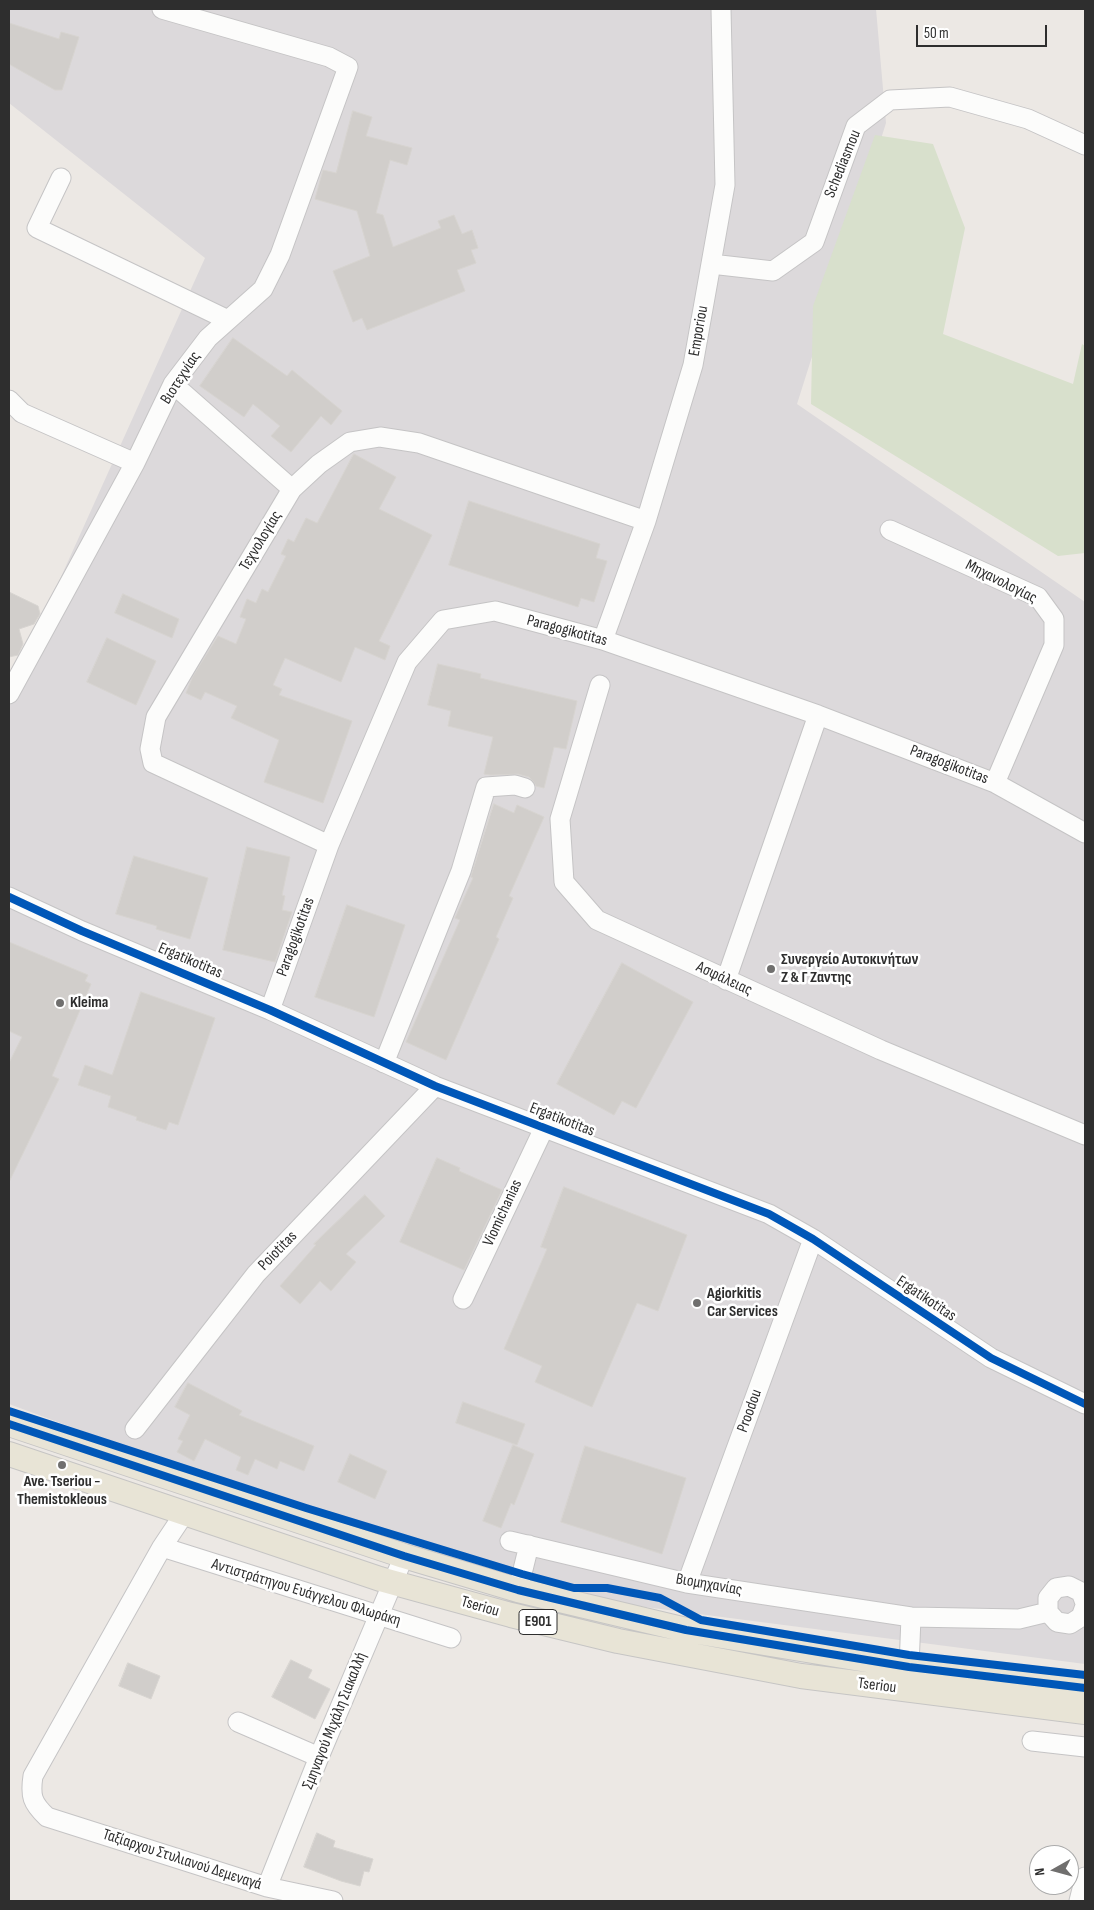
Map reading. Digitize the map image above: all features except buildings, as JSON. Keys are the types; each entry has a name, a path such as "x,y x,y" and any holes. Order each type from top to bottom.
{"main road":[{"name":"Tseriou","path":"9,1424 404,1556 518,1590 686,1630 909,1667 1085,1688"},
{"name":"Tseriou","path":"9,1454 394,1583 511,1615 598,1636 791,1675 1085,1712"}],"street":[{"name":"Βιοτεχνίας","path":"9,694 135,462 173,384 208,338 263,289 272,272 348,67 329,57 162,9"},
{"name":"Emporiou","path":"603,640 646,521 693,365 725,185 721,9"},
{"name":"Schediasmou","path":"711,264 773,271 814,242 856,126 890,100 950,97 1028,120 1085,145"},
{"path":"61,178 37,228 228,320"},
{"path":"173,384 292,489"},
{"path":"9,400 22,413 135,462"},
{"name":"Τεχνολογίας","path":"329,845 153,764 150,749 156,717 292,489 318,464 350,442 380,438 419,443 646,521"},
{"name":"Μηχανολογίας","path":"890,530 1038,597 1054,619 1054,645 995,783"},
{"name":"Paragogikotitas","path":"270,1010 329,845 407,662 443,620 495,611 603,640 818,715 995,783 1085,833"},
{"name":"Ασφάλειας","path":"600,685 560,819 564,882 597,920 880,1050 1085,1135"},
{"path":"726,980 818,715"},
{"path":"384,1063 460,870 486,788 514,785 525,788"},
{"name":"Ergatikotitas","path":"9,897 82,931 270,1010 435,1086 769,1214 813,1239 991,1358 1085,1404"},
{"name":"Poiotitas","path":"135,1430 256,1274 435,1086"},
{"name":"Viomichanias","path":"463,1299 544,1128"},
{"name":"Proodou","path":"687,1583 813,1239"},
{"path":"162,1547 184,1514"},
{"name":"Βιομηχανίας","path":"510,1541 687,1583 911,1617 1019,1618 1048,1612"},
{"path":"518,1590 529,1546"},
{"name":"Αντιστράτηγου Ευάγγελου Φλωράκη","path":"162,1547 451,1638"},
{"name":"Ταξίαρχου Στυλιανού Δεμεναγά","path":"162,1547 33,1776 31,1791 35,1806 47,1817 267,1888 333,1901"},
{"name":"Σμηναγού Μιχάλη Σιακαλλή","path":"267,1888 319,1757 404,1556"},
{"path":"1069,1586 1081,1592 1085,1605 1081,1617 1070,1624 1056,1622 1048,1612 1048,1598 1056,1588 1069,1586"},
{"path":"909,1667 911,1617"},
{"path":"238,1722 319,1757"},
{"path":"1032,1741 1085,1747"},
{"path":"1079,1901 1085,1877"}],"shaded area":[{"path":"9,9 876,9 886,123 797,404 1085,602 1085,1664 614,1603 304,1513 9,1404 9,692 205,258 9,103"}],"green space":[{"path":"875,135 933,144 965,228 943,334 1073,384 1082,344 1085,346 1085,553 1058,556 811,404 813,306"}],"cycle path":[{"path":"9,897 82,931 270,1010 435,1086 769,1214 813,1239 991,1358 1085,1404"},
{"path":"9,1411 306,1508 522,1574 574,1588 607,1588 660,1598 701,1620 909,1655 1085,1675"},
{"path":"9,1424 404,1556 518,1590 686,1630 909,1667 1085,1688"}],"place":[{"name":"Συνεργείο Αυτοκινήτων Ζ & Γ Ζαντης","path":"771,969"},
{"name":"Kleima","path":"60,1003"},
{"name":"Agiorkitis Car Services","path":"697,1303"},
{"name":"Ave. Tseriou - Themistokleous","path":"62,1465"}]}
